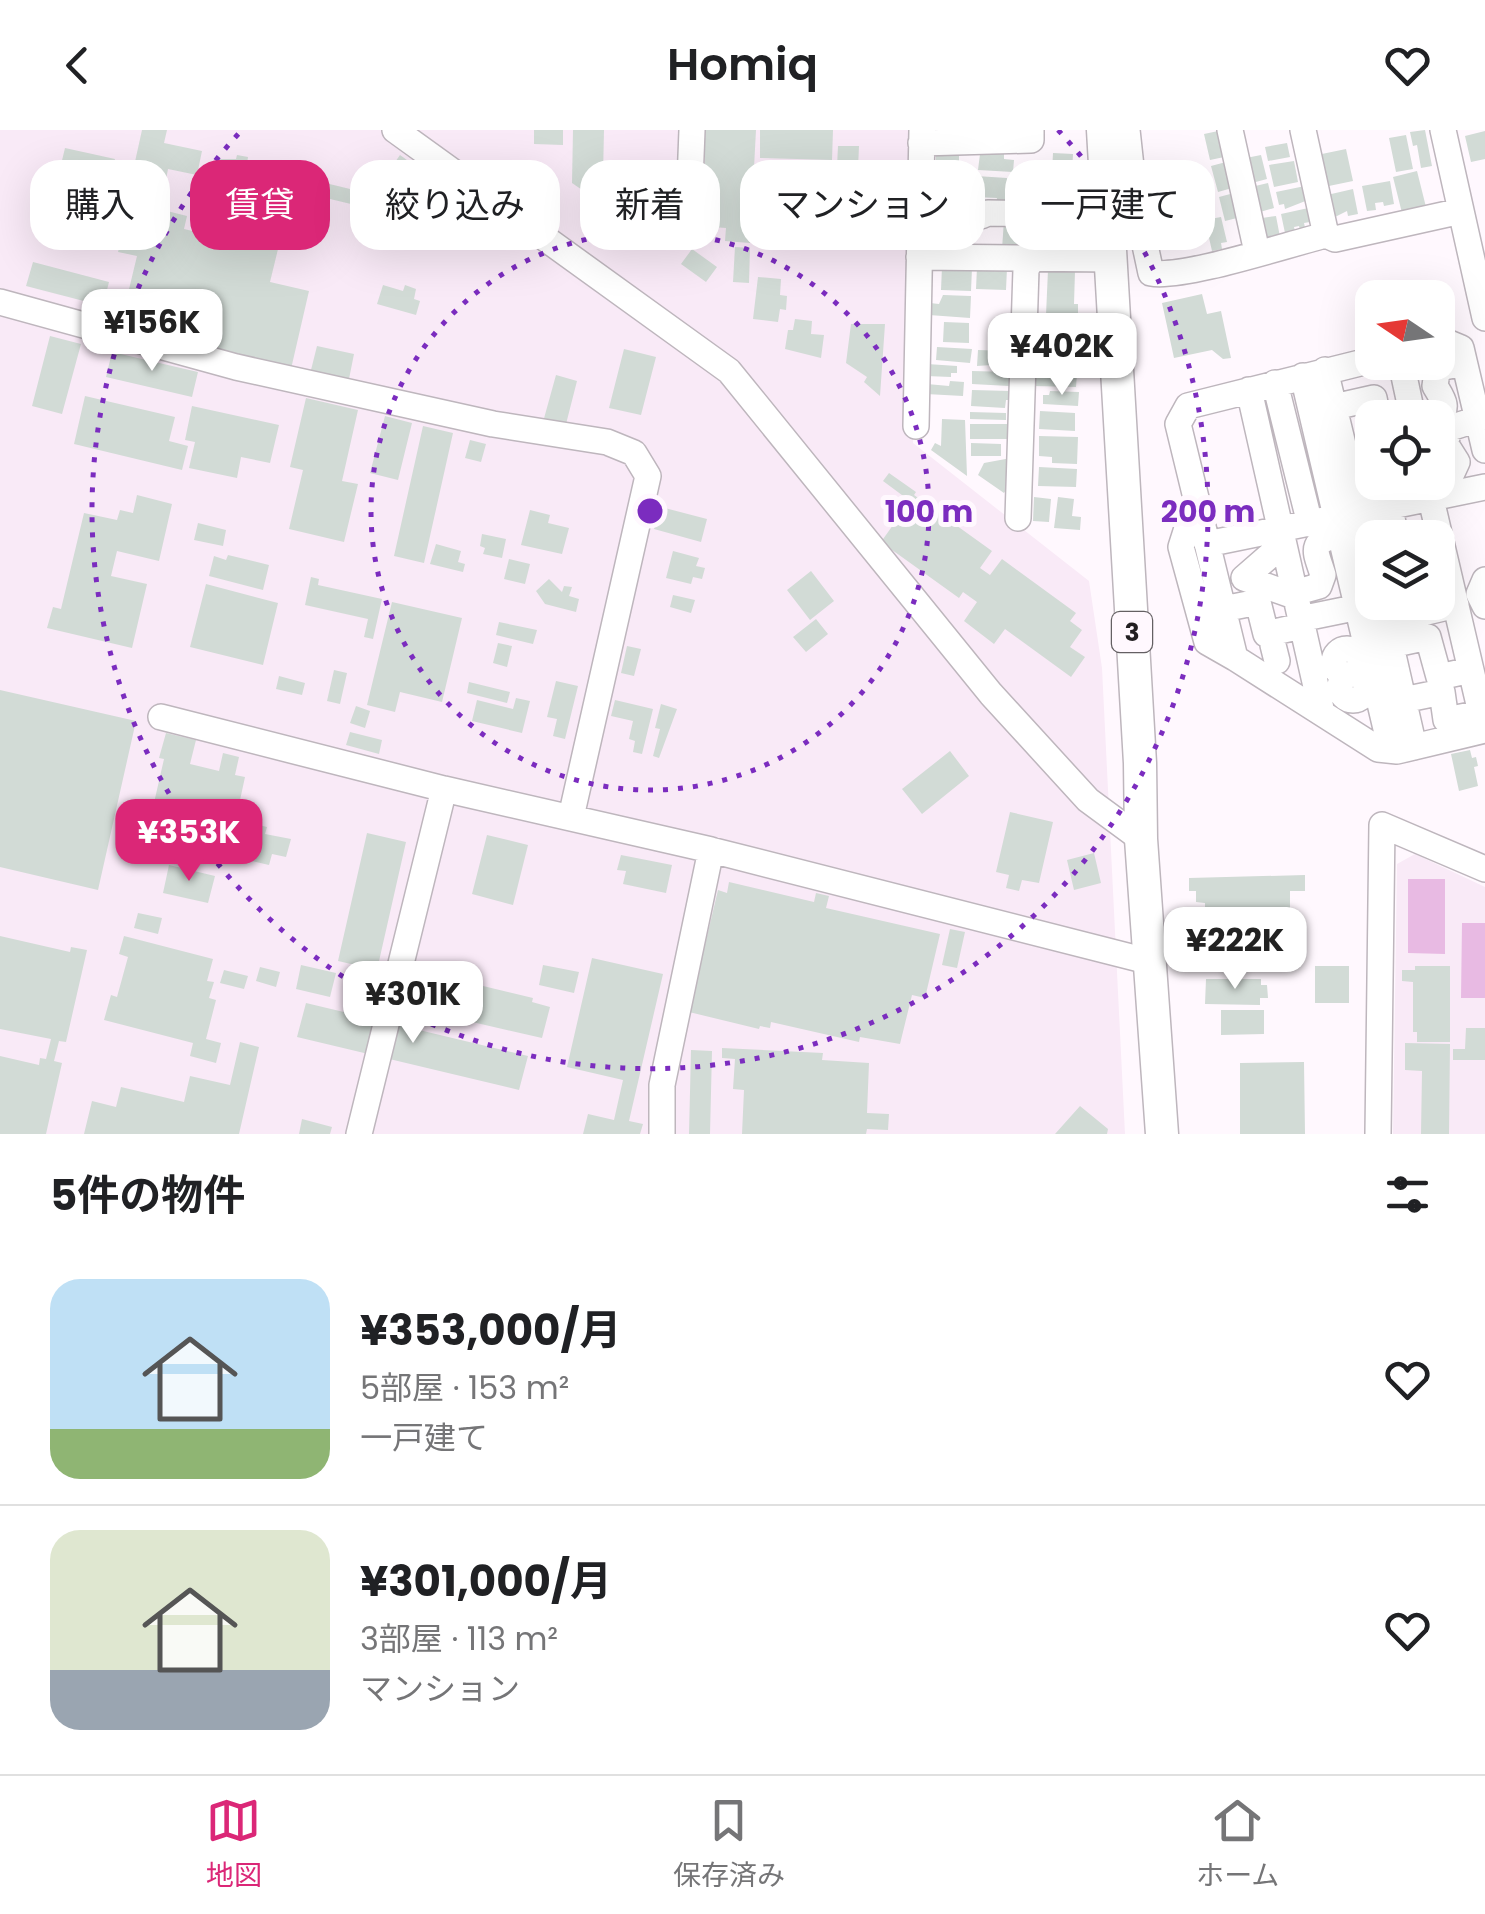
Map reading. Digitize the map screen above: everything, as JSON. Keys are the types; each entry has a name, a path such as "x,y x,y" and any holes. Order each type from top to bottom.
{"main road":[{"name":"3","path":"1102,130 1104,160"},
{"name":"3","path":"1110,250 1140,763 1141,840 1162,1134"}],"street":[{"path":"394,130 729,371 991,694 1088,800 1141,840"},
{"path":"691,160 692,130"},
{"path":"921,136 1031,140 1032,130"},
{"path":"1127,130 1134,194 1151,273 1182,271 1326,234"},
{"path":"1230,130 1257,252"},
{"path":"1303,130 1326,234 1334,239 1460,211"},
{"path":"1446,130 1485,318"},
{"path":"916,426 920,250"},
{"path":"920,257 1110,259"},
{"path":"1018,518 1026,268 1033,258"},
{"path":"0,302 236,367 493,424 607,442 634,453 648,476 572,816"},
{"path":"1455,346 1461,348 1485,450"},
{"path":"1444,400 1435,386 1437,372 1464,363"},
{"path":"1234,656 1178,424 1188,406 1355,364"},
{"path":"1314,373 1355,451"},
{"path":"1314,373 1346,523 1402,749"},
{"path":"1276,383 1310,524"},
{"path":"1249,390 1311,650"},
{"path":"1334,407 1355,402"},
{"path":"1455,426 1478,419"},
{"path":"1355,487 1346,523 1355,538"},
{"path":"1455,487 1485,488"},
{"path":"1196,500 1181,547 1207,642 1234,656 1311,650 1340,620"},
{"path":"1311,650 1323,575 1314,556 1316,548 1383,500"},
{"path":"1432,500 1456,606 1475,657 1483,717"},
{"path":"1208,544 1281,537 1310,524 1346,523"},
{"path":"1281,537 1244,578 1311,650 1378,749 1402,749 1483,717"},
{"path":"1485,580 1479,594 1485,606"},
{"path":"1223,609 1258,602 1266,634 1311,650"},
{"path":"1386,623 1456,606"},
{"path":"1386,623 1403,700 1402,749"},
{"path":"1386,623 1428,638 1438,677 1475,657"},
{"path":"1234,656 1311,650"},
{"path":"1403,700 1442,692 1446,720 1483,717"},
{"path":"161,717 444,789 711,850 1151,962"},
{"path":"359,1134 444,789"},
{"path":"1378,1134 1382,826 1485,869"},
{"path":"662,1134 662,1085 711,850"}],"shaded area":[{"path":"0,130 915,130 915,160 740,160 740,250 914,250 913,443 1089,581 1102,668 1125,1134 0,1134"},
{"path":"1415,854 1485,887 1485,1134 1393,1134 1397,864"},
{"path":"1408,879 1445,879 1445,954 1408,953"},
{"path":"1462,923 1485,923 1485,998 1461,998"}],"building":[{"path":"142,130 167,130 164,143 202,151 200,160 190,160 190,174 170,169 170,160 135,160"},
{"path":"534,130 563,130 563,145 534,144"},
{"path":"573,130 604,130 603,160 580,160 580,188 572,183"},
{"path":"703,130 756,130 754,160 740,160 740,242 725,241 726,228 720,228 720,160 697,156"},
{"path":"760,130 833,130 832,160 760,158"},
{"path":"1223,130 1229,156 1210,160 1204,134"},
{"path":"1425,130 1432,166 1421,168 1410,132"},
{"path":"1485,131 1485,159 1471,162 1465,136"},
{"path":"1406,135 1413,169 1396,172 1389,138"},
{"path":"1287,143 1290,157 1268,161 1265,147"},
{"path":"838,146 859,146 858,160 837,160"},
{"path":"65,148 115,159 115,160 62,160"},
{"path":"984,149 1004,150 1004,159 1014,160 1005,160 1005,172 985,170 985,160 979,160 980,154 984,154"},
{"path":"1346,149 1353,181 1324,187 1317,155"},
{"path":"959,153 959,160 936,160 936,154"},
{"path":"1053,153 1073,154 1073,160 1053,160"},
{"path":"237,155 248,157 248,160 217,160 217,159 236,159"},
{"path":"1261,155 1267,179 1252,183 1246,158"},
{"path":"1294,161 1298,182 1274,187 1269,165"},
{"path":"1226,162 1232,188 1218,192 1215,165"},
{"path":"1417,171 1426,207 1402,213 1393,177"},
{"path":"985,177 1005,178 1005,204 996,203 997,198 985,197"},
{"path":"1390,181 1394,204 1375,203 1376,210 1367,211 1362,186"},
{"path":"1268,183 1274,208 1260,212 1251,187"},
{"path":"330,184 350,189 350,204 330,199"},
{"path":"1305,186 1308,200 1285,209 1284,204 1279,205 1276,192"},
{"path":"1353,189 1358,214 1348,216 1347,211 1331,219 1327,195"},
{"path":"1234,193 1237,218 1225,221 1219,197"},
{"path":"1313,207 1316,221 1304,223 1306,232 1301,233 1299,226 1285,233 1281,214"},
{"path":"170,212 187,216 184,229 190,230 190,250 278,250 270,282 309,291 291,369 105,325 110,306 124,310 137,256 119,250 170,250"},
{"path":"1276,216 1280,237 1265,239 1262,218"},
{"path":"1221,217 1227,242 1221,243 1222,249 1212,251 1215,250 1215,218"},
{"path":"735,247 750,250 749,283 733,282"},
{"path":"693,250 717,267 706,282 681,264"},
{"path":"33,262 109,282 103,306 26,286"},
{"path":"942,267 972,268 971,291 941,290"},
{"path":"977,267 1007,268 1006,290 976,289"},
{"path":"1048,270 1075,271 1074,304 1078,304 1078,317 1046,315"},
{"path":"758,277 781,279 780,295 787,296 786,310 780,309 778,322 753,319"},
{"path":"383,285 403,291 405,285 416,289 414,299 420,301 416,315 377,304"},
{"path":"1202,294 1207,314 1221,311 1231,358 1223,359 1212,350 1174,358 1162,303"},
{"path":"943,295 971,296 970,318 929,315 930,303 939,304"},
{"path":"795,319 812,321 811,334 824,335 821,358 785,349 788,330 793,330"},
{"path":"944,322 969,323 969,343 943,342"},
{"path":"851,324 885,324 880,396 864,382 867,377 846,363"},
{"path":"1038,326 1081,328 1080,350 1029,348 1029,338 1038,338"},
{"path":"50,336 81,344 62,414 32,406"},
{"path":"317,346 354,354 349,379 311,370"},
{"path":"937,347 972,349 970,363 936,360"},
{"path":"624,349 656,357 641,415 609,408"},
{"path":"978,350 1007,351 1006,364 977,366"},
{"path":"1040,351 1078,354 1077,369 1030,366 1031,358 1039,359"},
{"path":"112,352 198,372 192,397 106,377"},
{"path":"927,364 957,366 957,373 951,373 951,377 926,376"},
{"path":"972,371 1009,372 1009,386 972,384"},
{"path":"1035,373 1077,374 1076,387 1034,386"},
{"path":"556,375 577,381 565,428 543,422"},
{"path":"950,381 964,382 963,396 926,394 927,384 949,386"},
{"path":"972,390 1011,391 1010,400 1006,400 1005,408 971,406"},
{"path":"1050,391 1079,392 1078,406 1043,404 1043,395"},
{"path":"85,396 175,417 169,441 188,446 182,470 74,444"},
{"path":"306,398 358,410 342,481 358,484 344,542 289,529 303,470 290,467"},
{"path":"192,406 279,425 270,463 241,457 237,478 189,468 195,442 185,440"},
{"path":"1040,411 1075,413 1075,431 1039,429"},
{"path":"970,412 1006,413 1006,420 970,419"},
{"path":"385,416 412,423 398,480 370,473"},
{"path":"942,419 965,420 967,476 931,450 935,443 941,446"},
{"path":"970,424 1011,424 1011,439 970,439"},
{"path":"423,426 453,433 424,563 394,556"},
{"path":"1039,436 1078,437 1077,464 1052,463 1052,457 1039,456"},
{"path":"470,440 486,444 481,462 465,458"},
{"path":"971,443 1001,444 1001,456 971,456"},
{"path":"1011,458 1010,484 1004,493 978,475 984,463"},
{"path":"1039,467 1077,469 1076,487 1038,486"},
{"path":"889,473 992,551 980,568 990,575 1002,559 1076,613 1070,621 1082,630 1070,647 1085,657 1071,677 1005,629 994,644 964,621 977,602 963,592 959,598 881,542 910,501 883,481"},
{"path":"137,495 172,504 159,561 117,551 111,576 147,584 132,648 47,628 53,607 61,609 84,513 117,520 120,510 133,513"},
{"path":"1034,497 1051,499 1049,522 1033,521"},
{"path":"1058,497 1074,499 1072,516 1081,517 1080,530 1054,528"},
{"path":"661,507 707,519 701,542 654,529"},
{"path":"530,510 550,515 548,523 569,528 562,554 521,545"},
{"path":"198,523 226,530 223,546 194,540"},
{"path":"482,534 506,539 502,558 483,554"},
{"path":"436,544 461,551 458,562 465,564 463,572 430,564"},
{"path":"673,551 699,558 696,566 705,568 702,579 693,577 691,584 666,578"},
{"path":"228,555 269,565 263,590 209,576 214,556 226,560"},
{"path":"509,559 530,564 525,584 504,579"},
{"path":"811,571 834,601 810,620 787,590"},
{"path":"311,577 319,579 318,585 382,599 373,639 364,637 368,619 305,605"},
{"path":"549,579 562,592 564,586 572,587 569,596 579,599 576,612 545,604 536,591"},
{"path":"206,584 278,603 263,665 190,647"},
{"path":"673,595 695,600 691,613 670,607"},
{"path":"392,602 462,618 442,702 400,692 395,712 367,705"},
{"path":"816,619 828,634 806,652 793,637"},
{"path":"499,622 537,630 533,644 496,635"},
{"path":"498,643 512,646 507,667 493,663"},
{"path":"627,646 641,649 634,676 621,673"},
{"path":"334,670 347,673 340,704 327,701"},
{"path":"279,676 305,683 302,695 276,689"},
{"path":"556,681 578,686 565,739 553,736 557,719 547,717"},
{"path":"469,682 510,692 507,703 467,693"},
{"path":"0,690 136,721 98,890 0,867"},
{"path":"516,698 530,701 522,733 472,721 477,700 513,709"},
{"path":"615,700 653,709 642,754 633,752 635,741 629,739 633,721 611,716"},
{"path":"661,704 677,709 659,758 653,756"},
{"path":"356,706 370,711 365,728 350,723"},
{"path":"350,732 382,740 379,754 346,745"},
{"path":"166,733 196,740 190,764 219,771 223,753 239,757 235,775 245,777 237,814 257,819 255,824 267,827 265,834 291,839 286,857 272,854 269,865 252,861 255,850 247,848 249,839 151,816"},
{"path":"1470,750 1478,766 1474,767 1478,786 1459,791 1451,754"},
{"path":"950,751 969,776 922,814 902,789"},
{"path":"1010,812 1053,822 1039,883 1022,880 1019,891 1006,888 1009,875 996,872"},
{"path":"367,833 406,842 377,970 338,961"},
{"path":"487,835 528,845 513,905 472,894"},
{"path":"1094,853 1101,883 1074,890 1067,860"},
{"path":"621,855 672,865 666,893 623,884 626,871 617,870"},
{"path":"169,865 215,876 208,903 163,893"},
{"path":"1305,875 1305,891 1290,891 1290,926 1299,926 1299,950 1290,950 1290,967 1236,967 1236,943 1228,943 1228,968 1211,968 1211,956 1202,956 1202,949 1188,949 1192,918 1205,918 1205,903 1196,902 1196,891 1189,891 1189,878"},
{"path":"729,882 814,902 816,893 829,896 826,908 940,934 925,998 912,995 900,1044 860,1037 859,1042 771,1022 770,1028 759,1029 689,1012 718,890 727,893"},
{"path":"138,913 162,918 158,934 134,928"},
{"path":"950,929 965,932 957,968 942,965"},
{"path":"0,936 70,952 71,947 87,950 66,1042 59,1041 54,1061 62,1063 46,1134 0,1134 0,1056 39,1065 40,1058 46,1059 51,1039 0,1029"},
{"path":"124,936 213,959 207,981 214,982 209,998 216,1000 206,1039 221,1043 216,1063 190,1056 193,1043 104,1020 111,995 117,997 128,957 119,954"},
{"path":"592,958 663,974 629,1121 643,1124 640,1134 583,1134 588,1114 614,1120 623,1080 567,1067"},
{"path":"301,965 336,973 330,997 296,989"},
{"path":"543,965 579,972 574,993 539,985"},
{"path":"1315,966 1349,966 1349,1003 1315,1003"},
{"path":"1415,966 1450,966 1450,1042 1417,1042 1417,1032 1413,1032 1413,982 1402,981 1402,970 1415,970"},
{"path":"260,967 280,972 276,987 256,981"},
{"path":"224,970 248,976 244,989 220,983"},
{"path":"425,972 533,998 532,1002 550,1007 542,1038 416,1009"},
{"path":"1206,979 1261,979 1261,985 1267,985 1268,998 1260,998 1260,1005 1205,1004"},
{"path":"306,1003 528,1056 519,1090 297,1037"},
{"path":"1221,1010 1264,1010 1264,1034 1221,1035"},
{"path":"1466,1028 1485,1028 1485,1060 1453,1060 1453,1049 1465,1049"},
{"path":"240,1042 259,1047 239,1134 84,1134 92,1101 116,1107 121,1087 184,1102 190,1076 230,1085"},
{"path":"1405,1043 1450,1044 1449,1134 1421,1134 1422,1071 1405,1070"},
{"path":"722,1048 823,1053 822,1060 869,1063 867,1113 889,1114 888,1130 867,1129 866,1134 742,1134 744,1090 733,1089 735,1059 722,1058"},
{"path":"691,1050 712,1051 710,1134 689,1134"},
{"path":"1304,1062 1305,1134 1240,1134 1240,1063"},
{"path":"1080,1106 1108,1129 1107,1134 1055,1134"},
{"path":"302,1119 332,1127 330,1134 299,1134"}]}
